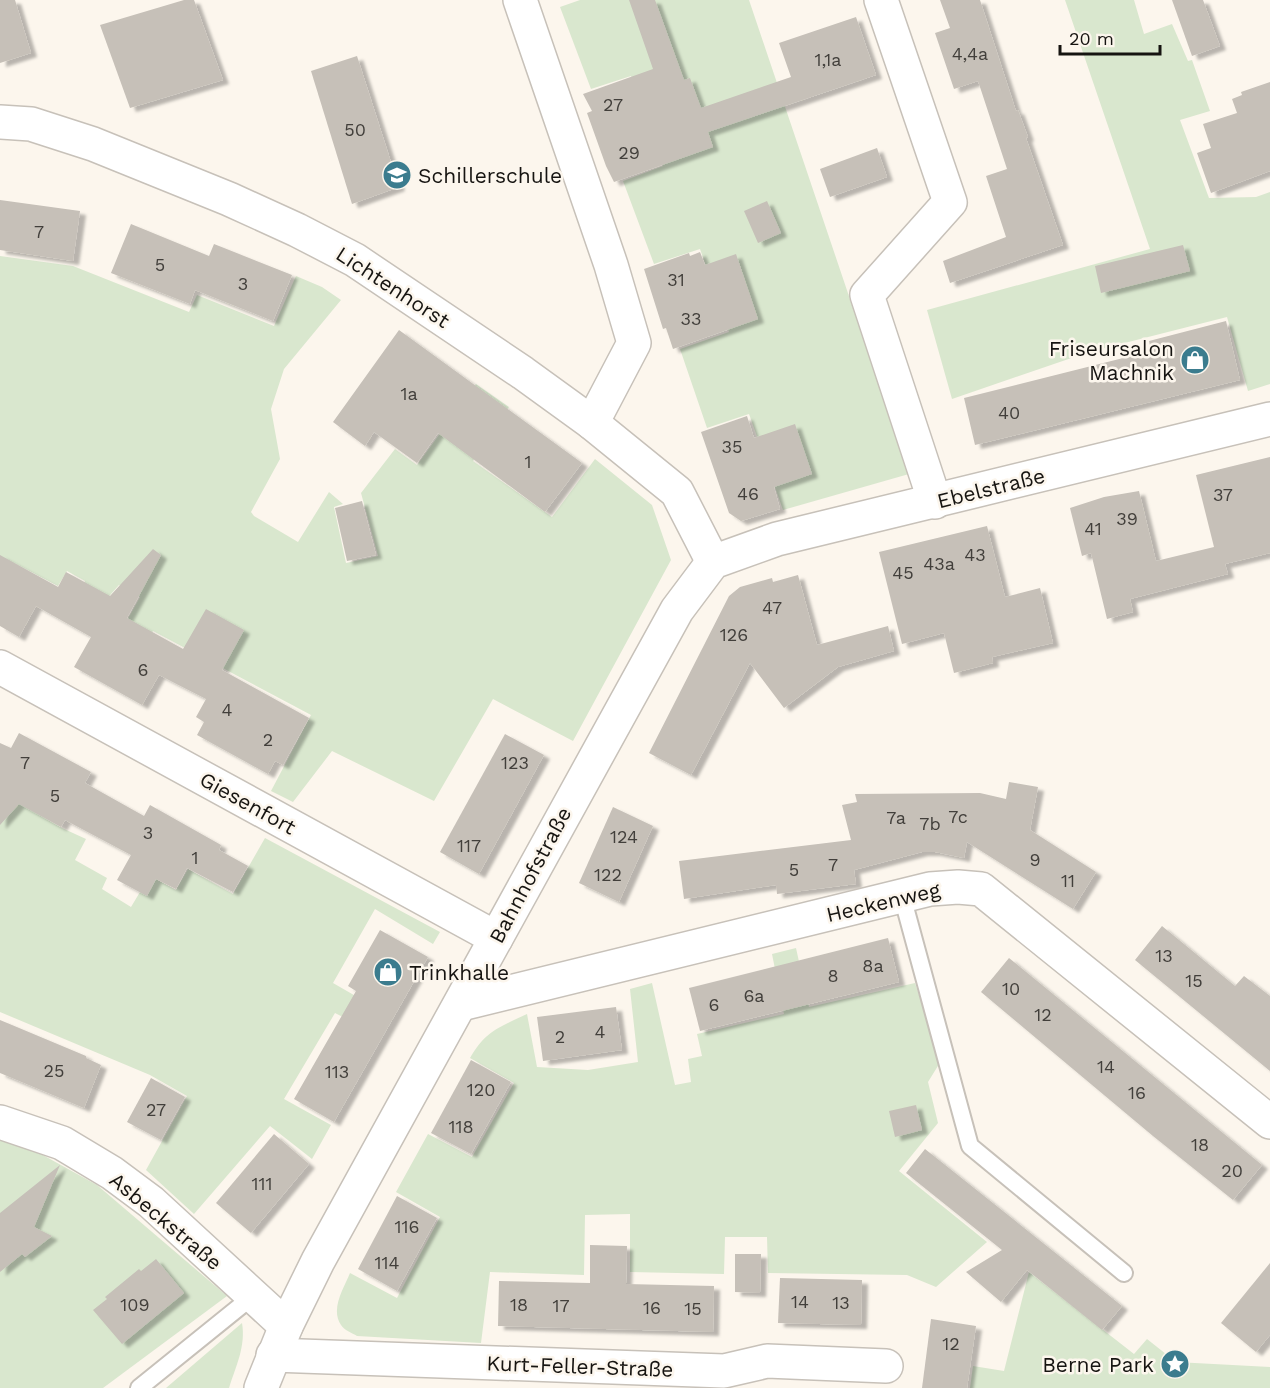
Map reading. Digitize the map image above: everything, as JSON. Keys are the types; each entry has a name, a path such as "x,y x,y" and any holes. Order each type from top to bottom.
{"street":[{"path":"520,0 607,255 634,343 592,423"},
{"path":"881,0 950,202 867,295 935,502"},
{"name":"Lichtenhorst","path":"0,122 32,124 93,144 229,199 297,230 355,261 523,373 592,423 677,492 713,562"},
{"name":"Ebelstraße","path":"713,562 777,539 1270,419"},
{"name":"Bahnhofstraße","path":"261,1388 279,1341 318,1261 677,610 713,562"},
{"name":"Giesenfort","path":"0,667 496,938"},
{"name":"Heckenweg","path":"461,1004 930,889 958,887 981,890 1270,1122"},
{"name":"Asbeckstraße","path":"0,1122 62,1143 112,1173 151,1202 253,1296 279,1341"},
{"name":"Kurt-Feller-Straße","path":"279,1341 724,1371 767,1361 886,1366"}],"lane":[{"path":"902,896 970,1146 1124,1273"},
{"path":"139,1388 253,1296"}],"green space":[{"path":"580,0 749,0 909,474 783,510 749,414 707,428 680,349 729,332 700,249 654,264 623,181 663,166 631,76 591,89 560,7"},
{"path":"1065,0 1134,0 1144,34 1172,24 1188,61 1192,60 1210,111 1180,120 1209,198 1256,197 1270,192 1270,384 1248,391 1227,317 1089,352 952,399 927,310 1150,249"},
{"path":"0,256 73,266 189,312 197,295 274,326 296,276 322,287 341,300 284,369 271,409 280,459 251,512 298,542 329,492 343,504 334,507 346,563 378,556 361,493 395,449 417,465 476,384 509,407 473,461 552,517 595,459 652,505 671,560 573,741 493,699 434,801 332,751 293,802 271,791 311,715 153,631 137,661 112,647 140,597 119,585 103,603 80,590 85,581 67,571 58,586 14,563 0,584"},
{"path":"0,792 62,828 86,839 75,860 107,878 102,889 131,907 140,892 147,895 156,879 176,890 188,869 233,894 265,838 440,932 433,944 375,909 333,983 392,1017 382,1037 335,1013 284,1099 331,1125 312,1159 270,1126 194,1214 146,1170 187,1096 150,1075 0,1012"},
{"path":"796,948 809,1007 915,983 941,1061 928,1082 938,1123 899,1171 987,1242 936,1287 907,1275 768,1273 767,1237 725,1237 724,1274 630,1272 630,1214 585,1215 584,1275 490,1272 481,1343 357,1336 342,1327 338,1319 337,1305 350,1273 397,1298 440,1217 396,1192 428,1134 472,1157 514,1083 470,1058 488,1035 527,1014 537,1067 588,1070 638,1062 630,989 652,983 675,1085 691,1082 688,1059 702,1056 697,1034 784,1014 772,954"},
{"path":"0,1139 41,1154 97,1185 227,1296 103,1388 0,1388"},
{"path":"1029,1272 1134,1354 1147,1339 1176,1362 1270,1367 1270,1388 970,1388 973,1366 1004,1371"},
{"path":"242,1323 243,1340 229,1388 166,1388"}],"building":[{"path":"0,0 15,0 31,53 0,63"},
{"path":"184,0 194,0 223,80 130,108 100,25"},
{"path":"629,0 655,0 684,80 690,78 701,108 791,77 779,43 856,17 876,75 708,132 713,147 614,182 587,113 592,111 583,94 653,69"},
{"path":"940,0 980,0 1063,245 950,283 943,261 1006,237 986,176 1007,169 978,81 954,89 935,33 950,28"},
{"path":"1172,0 1203,0 1220,46 1192,56"},
{"path":"357,56 399,187 352,204 311,71"},
{"path":"1270,82 1270,171 1211,193 1197,153 1211,148 1203,124 1237,113 1232,99 1242,95 1241,92"},
{"path":"877,148 887,177 830,197 820,169"},
{"path":"0,200 80,211 73,261 0,250"},
{"path":"767,201 781,233 758,243 744,211"},
{"path":"131,224 209,256 214,244 292,275 273,321 195,290 190,304 111,273"},
{"path":"1183,245 1190,271 1101,293 1095,266"},
{"path":"700,252 705,265 736,254 758,319 673,349 666,328 663,329 644,269 689,253 690,256"},
{"path":"1226,321 1240,380 975,445 964,398 1151,351 1149,341"},
{"path":"399,330 582,463 545,512 438,433 417,463 374,432 365,446 333,422"},
{"path":"747,416 754,438 795,424 812,474 774,487 780,509 741,521 729,513 701,432"},
{"path":"1270,457 1270,553 1225,564 1228,574 1130,599 1133,612 1107,619 1091,553 1082,556 1070,508 1104,497 1139,491 1156,561 1214,547 1196,475"},
{"path":"362,501 376,555 347,561 335,508"},
{"path":"987,526 1005,597 1040,588 1053,643 992,657 993,663 954,673 944,633 902,644 879,552"},
{"path":"153,549 161,555 127,618 183,649 206,609 244,630 222,670 309,718 283,765 275,761 268,774 197,735 204,722 196,717 206,699 159,675 142,705 74,667 91,637 36,606 19,637 0,626 0,555 58,587 66,572 110,596"},
{"path":"798,575 817,645 888,626 894,651 838,667 784,708 750,663 691,775 649,753 729,596 740,587 772,578 773,582"},
{"path":"19,733 91,772 85,783 144,816 150,805 221,845 219,850 248,866 233,892 187,868 176,889 156,879 147,896 117,880 131,855 65,820 61,827 19,804 0,825 0,743 11,748"},
{"path":"505,734 544,755 479,874 440,852"},
{"path":"1009,782 1038,787 1030,830 1096,872 1073,909 967,842 964,858 935,852 922,852 854,870 856,884 777,894 776,885 684,899 679,861 851,840 842,805 857,802 855,794 980,793 1006,799"},
{"path":"613,807 653,826 619,902 579,883"},
{"path":"1162,926 1235,986 1244,976 1270,996 1270,1071 1135,960"},
{"path":"380,930 428,957 334,1122 294,1099 356,991 348,986"},
{"path":"888,938 899,982 700,1031 689,988"},
{"path":"1009,958 1262,1165 1233,1200 981,992"},
{"path":"616,1007 622,1050 543,1061 537,1017"},
{"path":"0,1020 86,1056 101,1065 84,1108 0,1073"},
{"path":"471,1060 511,1082 471,1154 431,1133"},
{"path":"151,1078 185,1097 161,1140 127,1122"},
{"path":"916,1105 922,1130 895,1137 889,1111"},
{"path":"274,1134 309,1164 251,1233 216,1203"},
{"path":"925,1149 1122,1306 1102,1330 1027,1270 1001,1302 966,1272 1002,1250 906,1173"},
{"path":"60,1165 34,1227 52,1236 25,1257 22,1254 0,1272 0,1213"},
{"path":"397,1196 437,1218 397,1291 358,1269"},
{"path":"590,1245 627,1246 626,1284 714,1286 713,1332 498,1326 499,1281 590,1283"},
{"path":"735,1254 761,1254 760,1293 735,1292"},
{"path":"156,1259 184,1293 122,1344 93,1310 139,1269 141,1271"},
{"path":"1270,1263 1270,1335 1256,1352 1221,1323"},
{"path":"780,1278 862,1280 861,1325 778,1323"},
{"path":"931,1319 976,1326 967,1388 922,1388"}],"place":[{"name":"Schillerschule","path":"397,175"},
{"name":"Friseursalon Machnik","path":"1195,360"},
{"name":"Trinkhalle","path":"388,972"},
{"name":"Berne Park","path":"1175,1364"}]}
